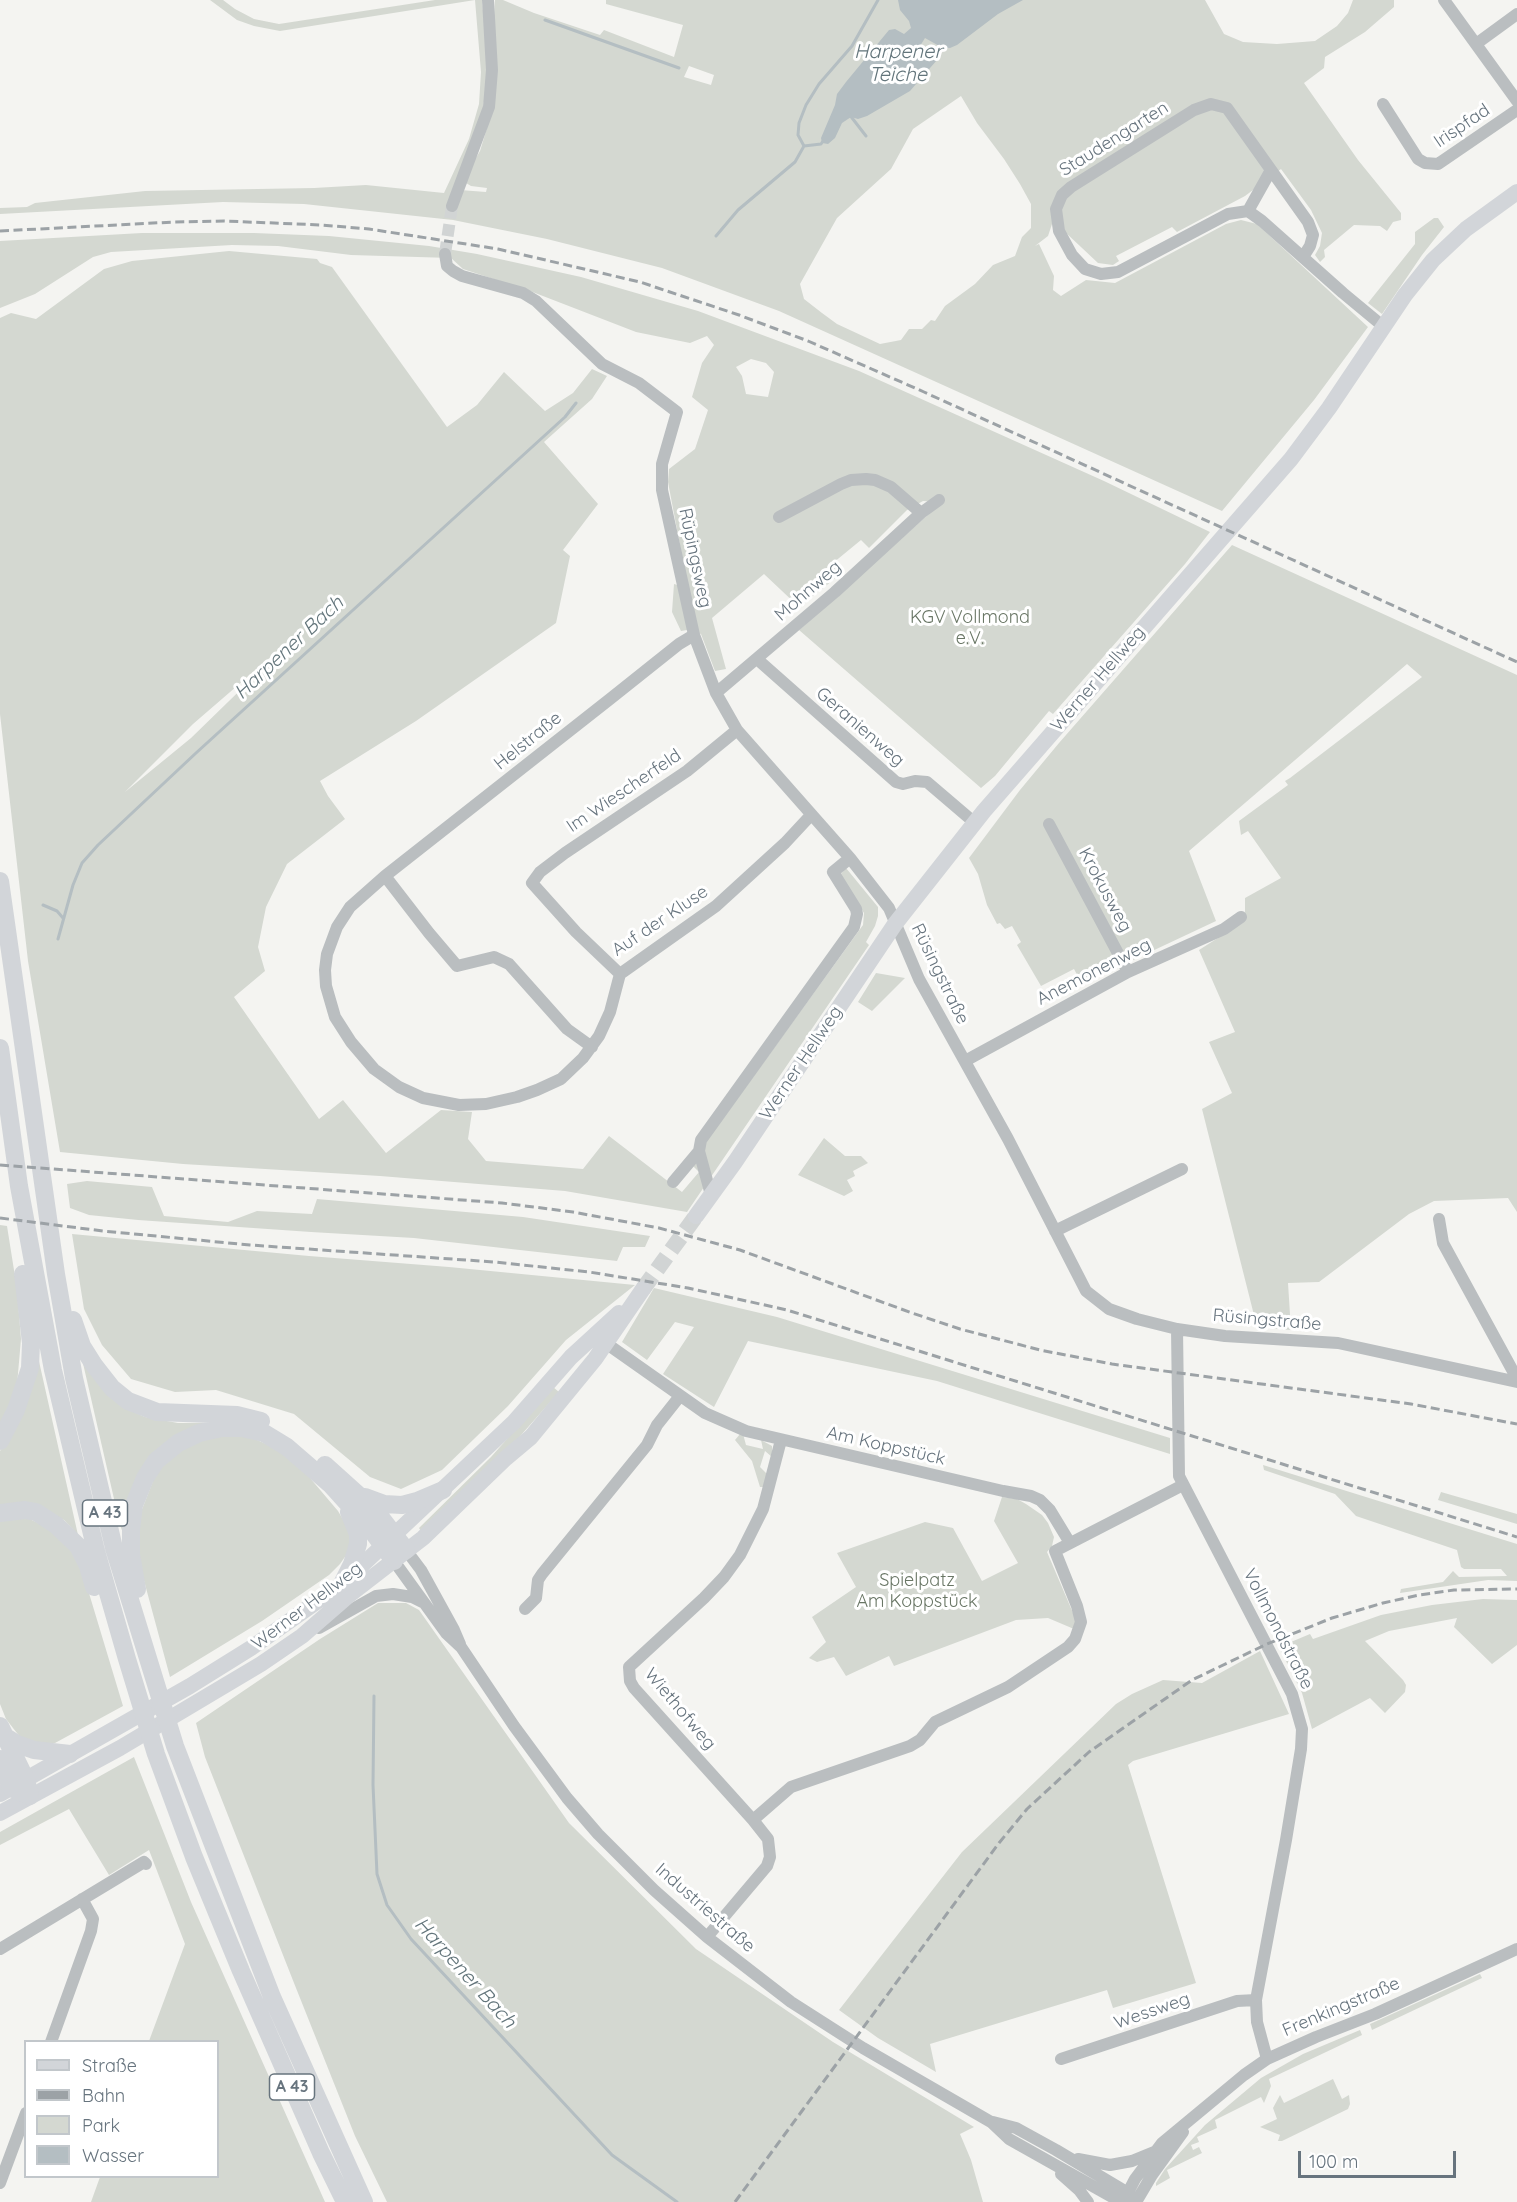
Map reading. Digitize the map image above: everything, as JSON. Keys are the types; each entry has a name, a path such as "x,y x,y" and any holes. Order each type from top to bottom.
{"highway":[{"name":"A 43","path":"0,881 56,1274 74,1378 114,1548 175,1746 272,1997 364,2202"},
{"name":"A 43","path":"0,1048 19,1186 53,1370 96,1551 127,1659 156,1754 194,1857 241,1971 345,2202"},
{"path":"0,1441 13,1417 30,1368 31,1343 18,1231 19,1186"},
{"path":"56,1274 65,1288 82,1346 112,1388 128,1401 157,1412 237,1415 263,1422 302,1446 351,1496 369,1527 395,1548"},
{"path":"175,1746 175,1715 140,1606 131,1554 131,1524 134,1505 141,1485 150,1468 168,1449 188,1437 209,1429 242,1428 264,1433 281,1442 323,1478 351,1496 384,1504 402,1505 442,1490"},
{"path":"342,1584 352,1564 358,1544 351,1496"},
{"path":"0,1512 25,1510 36,1512 56,1525 78,1546 88,1566 107,1628 127,1659"},
{"path":"3,1731 17,1744 70,1754"},
{"path":"3,1731 17,1789"},
{"path":"0,1759 17,1789"}],"main road":[{"name":"Werner Hellweg","path":"696,1216 895,924 975,823 1291,459 1329,408 1405,296 1440,252 1466,229 1517,192"},
{"name":"Werner Hellweg","path":"17,1789 120,1748 196,1704 302,1636 395,1548 442,1490 514,1422 571,1357 600,1339"},
{"name":"Werner Hellweg","path":"0,1813 17,1789 70,1754 115,1730 251,1648 395,1548 423,1538 531,1437 583,1376 600,1339"}],"street":[{"path":"452,206 489,107 492,70 488,0"},
{"path":"1444,0 1517,102"},
{"path":"1476,44 1517,14"},
{"name":"Staudengarten","path":"1248,212 1228,214 1123,269 1101,274 1084,269 1072,255 1059,231 1056,209 1062,195 1071,187 1194,110 1211,104 1227,108 1311,228 1313,235 1303,258"},
{"name":"Irispfad","path":"1383,104 1418,159 1425,163 1438,164 1517,110"},
{"path":"1271,170 1248,212 1262,221 1384,327"},
{"name":"Rüpingsweg","path":"446,260 462,276 523,293 536,301 602,364 639,383 677,412 662,464 662,490 694,635 716,693 737,730 850,858 889,908 895,924"},
{"path":"779,517 841,484 851,480 866,479 891,487 921,513"},
{"name":"Mohnweg","path":"716,693 921,513 939,500"},
{"name":"Helstraße","path":"620,974 609,1012 592,1047 561,1078 537,1090 486,1104 459,1105 423,1098 399,1087 374,1069 351,1042 335,1017 326,986 327,954 337,927 350,906 679,644 694,635"},
{"name":"Geranienweg","path":"757,659 896,782 903,784 915,781 927,782 975,823"},
{"name":"Im Wiescherfeld","path":"532,883 552,862 687,771 737,730"},
{"name":"Auf der Kluse","path":"532,883 576,932 620,974 716,906 785,843 811,815"},
{"name":"Krokusweg","path":"1049,824 1128,972"},
{"name":"Werner Hellweg","path":"674,1182 699,1151 701,1140 854,927 856,909 832,872 850,858"},
{"path":"385,876 457,966 494,957 509,964 567,1029 592,1047"},
{"name":"Anemonenweg","path":"964,1062 1128,972 1224,929 1241,917"},
{"name":"Rüsingstraße","path":"895,924 919,979 1008,1139 1086,1291 1108,1309 1177,1329 1225,1336 1338,1343 1515,1381"},
{"path":"699,1151 711,1195"},
{"path":"1054,1231 1182,1169"},
{"path":"1439,1219 1443,1243 1514,1373 1515,1381"},
{"name":"Vollmondstraße","path":"1177,1329 1179,1476 1292,1694 1302,1729 1301,1749 1288,1828 1256,2000 1257,2022 1267,2059"},
{"name":"Am Koppstück","path":"600,1339 680,1396 720,1421 746,1431 1031,1496 1040,1500 1050,1510 1065,1545"},
{"path":"525,1609 536,1598 538,1580 542,1574 647,1445 657,1425 680,1396"},
{"name":"Wiethofweg","path":"707,1937 767,1866 770,1857 768,1839 634,1688 628,1674 629,1667 704,1598 724,1577 740,1555 763,1509 781,1440"},
{"path":"753,1820 791,1787 910,1746 920,1740 935,1722 1008,1687 1068,1647 1075,1639 1081,1622 1055,1551 1184,1485"},
{"name":"Industriestraße","path":"395,1548 425,1604 446,1633 461,1647"},
{"name":"Industriestraße","path":"395,1548 421,1570 461,1647 513,1726 573,1805 619,1855 707,1937 791,2002 863,2048 992,2122 1009,2139 1049,2163 1128,2200"},
{"name":"Werner Hellweg","path":"302,1636 366,1600 386,1594 412,1597 425,1604"},
{"path":"0,1949 144,1862 146,1864"},
{"path":"52,2040 92,1931 93,1919 82,1899"},
{"name":"Frenkingstraße","path":"1128,2200 1155,2151 1162,2143 1244,2075 1267,2059 1375,2014 1517,1950"},
{"name":"Wessweg","path":"1061,2059 1238,2001 1256,2000"},
{"path":"0,2183 24,2118"},
{"name":"Frenkingstraße","path":"1128,2200 1193,2119"},
{"name":"Industriestraße","path":"992,2122 1016,2128 1068,2156 1128,2200"},
{"name":"Industriestraße","path":"1068,2156 1085,2162 1110,2165 1132,2161 1155,2151"},
{"name":"Industriestraße","path":"1049,2163 1079,2190 1088,2202"}],"green space":[{"path":"210,0 223,0 254,19 279,24 435,0 475,0 280,31 237,20"},
{"path":"475,0 482,0 488,65 483,110 460,190 486,192 487,188 466,183 467,173 480,151 487,128 495,0 503,0 600,35 604,30 674,57 683,25 606,4 606,0 1205,0 1224,34 1243,42 1277,44 1315,41 1337,26 1348,13 1353,0 1394,0 1394,7 1365,32 1325,57 1324,68 1304,83 1358,160 1401,213 1401,220 1393,222 1387,231 1380,226 1354,225 1324,250 1325,257 1320,262 1315,255 1320,246 1322,233 1311,210 1281,169 1245,196 1177,232 1172,227 1116,256 1119,261 1113,265 1098,263 1065,232 1054,218 1048,236 1035,246 1039,244 1054,276 1053,290 1061,296 1086,280 1115,283 1226,224 1241,220 1257,224 1368,327 1314,400 1222,511 779,311 662,268 547,239 453,220 304,204 223,202 0,214 0,208 27,207 35,203 145,191 366,185 444,193 469,139 479,104 481,72","holes":["689,66 714,75 711,85 684,77","961,96 977,123 1004,159 1031,204 1031,228 1022,237 1015,256 993,265 975,284 945,306 935,321 931,320 922,329 909,329 901,340 880,344 837,324 822,313 804,299 800,284 837,218 891,169 913,129"]},
{"path":"1434,218 1438,218 1444,227 1382,314 1368,303 1415,244 1415,232"},
{"name":"KGV Vollmond e.V.","path":"142,233 329,236 429,246 581,277 698,311 859,371 1104,481 1210,532 1185,564 1053,714 1049,711 995,776 981,788 799,630 940,504 939,502 923,501 907,510 869,548 861,540 833,563 842,573 799,607 764,574 712,618 726,669 715,671 701,634 687,630 681,631 672,612 674,584 688,588 668,482 669,469 695,449 708,410 692,397 702,363 714,345 707,336 690,343 636,332 530,291 463,269 451,258 351,255 278,246 232,245 111,252 93,257 35,294 0,308 0,241","holes":["751,359 766,363 774,372 768,397 746,394 742,376 736,367"]},
{"path":"229,251 317,259 320,263 332,267 447,427 477,405 504,372 545,411 573,393 592,369 607,376 592,399 544,442 598,504 563,550 570,556 556,623 416,721 320,781 345,819 287,864 266,907 258,947 265,971 234,997 319,1119 343,1100 386,1153 441,1110 472,1112 468,1139 486,1161 583,1169 609,1136 682,1192 699,1172 692,1165 703,1146 863,925 864,913 840,875 846,868 878,907 875,926 866,942 869,945 687,1212 565,1191 380,1176 183,1164 60,1152 28,961 0,714 0,318 11,313 36,319 104,269 132,261","holes":["303,629 191,738 125,792 193,724"]},
{"path":"1232,545 1517,675 1517,1212 1508,1198 1434,1201 1409,1214 1319,1282 1288,1283 1291,1330 1257,1327 1202,1109 1232,1093 1209,1042 1235,1032 1199,950 1221,936 1245,916 1245,898 1281,878 1248,831 1241,835 1239,821 1288,785 1285,781 1422,677 1407,664 1189,851 1216,921 1082,984 1074,969 1041,986 1017,945 1021,942 1012,926 1005,929 1000,923 997,924 987,905 978,874 969,858 1059,743"},
{"path":"876,973 905,978 872,1011 858,1002"},
{"path":"824,1138 845,1156 861,1156 868,1163 853,1171 855,1176 847,1180 853,1191 844,1196 798,1175"},
{"path":"87,1181 152,1187 164,1216 228,1222 257,1211 312,1214 317,1199 523,1217 650,1236 645,1247 623,1247 617,1261 414,1238 138,1220 89,1215 70,1208 67,1184"},
{"path":"0,1225 7,1226 17,1289 21,1339 17,1385 0,1430"},
{"path":"72,1234 635,1285 566,1340 508,1406 442,1470 401,1489 370,1477 294,1414 216,1390 175,1392 131,1379 102,1345 84,1309"},
{"path":"654,1288 777,1317 1170,1438 1170,1454 937,1381 748,1341 714,1407 663,1374 694,1327 675,1322 647,1360 622,1342"},
{"path":"36,1348 78,1535 64,1520 42,1508 0,1505 0,1451 5,1444"},
{"path":"82,1359 127,1409 145,1417 178,1423 218,1423 172,1438 126,1541 120,1525"},
{"path":"553,1387 559,1392 500,1459 423,1534 419,1528 491,1457"},
{"path":"743,1434 746,1445 763,1449 761,1440 772,1446 772,1457 765,1451 760,1467 768,1475 765,1487 760,1487 752,1461 735,1440"},
{"path":"248,1436 282,1451 310,1478 338,1511 348,1528 351,1540 349,1551 329,1575 262,1621 170,1677 139,1562 139,1517 157,1471 172,1455 207,1437"},
{"path":"1263,1465 1517,1544 1517,1581 1488,1580 1400,1593 1401,1589 1443,1582 1453,1571 1459,1577 1507,1576 1501,1569 1464,1569 1461,1567 1457,1550 1356,1516 1335,1494 1264,1470"},
{"path":"1441,1492 1517,1514 1517,1524 1438,1500"},
{"name":"Spielpatz Am Koppstück","path":"1002,1497 1017,1499 1026,1504 1042,1515 1048,1523 1054,1537 1052,1546 1047,1552 1076,1620 1074,1629 1048,1618 1016,1620 894,1666 889,1656 846,1676 834,1657 817,1662 809,1658 826,1642 812,1617 856,1587 837,1553 925,1522 953,1528 982,1581 1018,1563 994,1521"},
{"path":"24,1516 63,1536 82,1570 123,1706 55,1743 39,1743 20,1737 6,1719 0,1704 0,1518"},
{"path":"1483,1599 1517,1600 1517,1645 1492,1664 1454,1627 1457,1618 1389,1631 1365,1641 1403,1680 1406,1685 1405,1692 1385,1713 1370,1698 1312,1729 1302,1693 1279,1647 1310,1634 1313,1639 1381,1615 1432,1605"},
{"path":"378,1603 406,1603 419,1610 569,1823 696,1949 833,2042 974,2127 960,2134 971,2160 983,2202 387,2202 355,2136 205,1757 196,1723 320,1639"},
{"path":"1260,1651 1289,1714 1133,1761 1128,1765 1196,1983 1113,2008 1107,1990 930,2044 936,2072 878,2038 839,2010 962,1852 1116,1704 1163,1680 1202,1683"},
{"path":"134,1757 191,1902 325,2202 91,2202 100,2178 219,2178 219,2040 149,2040 185,1944 149,1850 109,1875 69,1809 0,1845 0,1832"},
{"path":"1480,1974 1482,1978 1372,2030 1370,2024"},
{"path":"1360,2030 1362,2035 1269,2079 1271,2086 1264,2103 1261,2097 1215,2120 1217,2128 1197,2137 1199,2142 1191,2145 1193,2150 1199,2147 1202,2153 1167,2170 1170,2178 1156,2186 1165,2169 1205,2125 1261,2078 1303,2054"},
{"path":"1333,2079 1342,2099 1349,2095 1348,2109 1282,2141 1278,2141 1280,2135 1260,2127 1277,2119 1273,2108 1280,2095 1284,2103"}],"water":[{"name":"Harpener Teiche","path":"898,0 1023,0 998,14 950,48 941,47 925,38 920,46 937,60 910,91 867,116 858,119 851,117 842,123 835,138 828,144 822,143 821,138 835,105 837,94 846,82 889,30 895,29 904,34 911,28 909,21 900,10"}],"waterway":[{"name":"Harpener Bach","path":"804,146 798,135 799,123 806,105 819,84 852,46 878,0"},
{"path":"545,20 679,68"},
{"path":"849,114 866,136"},
{"name":"Harpener Bach","path":"804,146 821,144 823,141"},
{"name":"Harpener Bach","path":"716,236 738,210 795,162 804,146"},
{"name":"Harpener Bach","path":"58,939 73,885 82,863 98,845 565,417 576,403"},
{"path":"43,905 57,911 63,918"},
{"name":"Harpener Bach","path":"374,1696 373,1785 377,1874 387,1905 411,1939 612,2155 677,2202"}],"tunnel":[{"path":"445,254 452,206"},
{"path":"643,1289 696,1216"}],"railway":[{"path":"0,231 224,221 322,225 369,229 498,249 640,282 808,341 1517,662"},
{"path":"0,1165 502,1203 573,1212 659,1228 740,1250 912,1313 960,1329 1040,1350 1112,1364 1411,1404 1517,1424"},
{"path":"0,1218 103,1231 250,1245 494,1262 589,1272 688,1288 787,1310 1517,1537"},
{"path":"735,2202 999,1843 1027,1809 1089,1752 1192,1680 1267,1644 1332,1618 1419,1595 1454,1590 1517,1589"}]}
